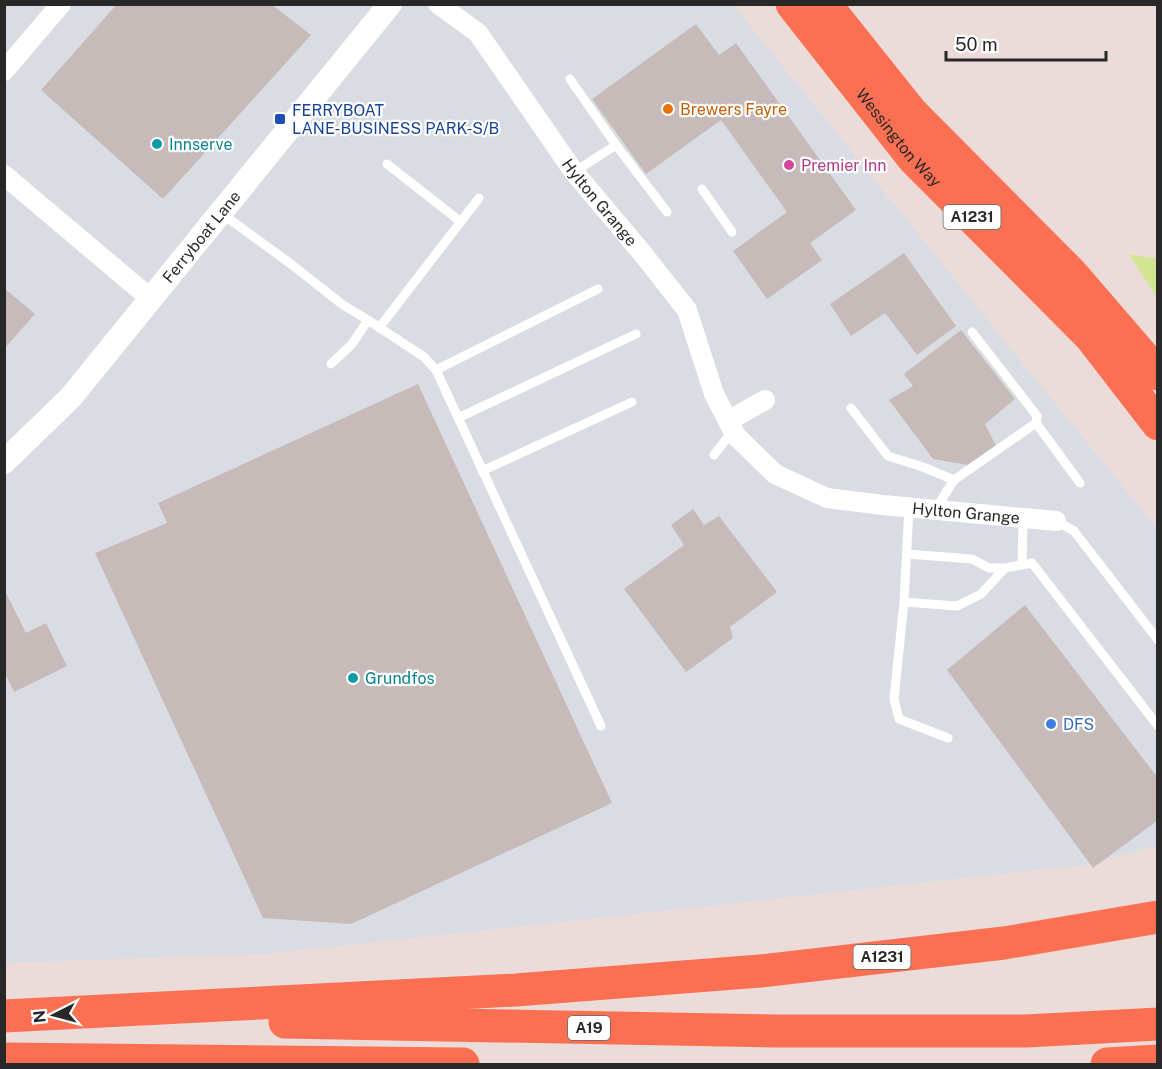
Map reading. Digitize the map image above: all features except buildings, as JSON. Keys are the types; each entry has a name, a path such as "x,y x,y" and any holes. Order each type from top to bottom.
{"highway":[{"name":"Wessington Way","path":"792,4 913,158 1090,336 1158,424"},
{"name":"Wessington Way","path":"825,4 912,113 1072,274 1158,374"},
{"name":"A1231","path":"12,1016 516,990 760,971 1004,943 1158,917"},
{"name":"A19","path":"12,1016 776,1031 1026,1031 1158,1024"},
{"path":"7,1059 67,1065"},
{"path":"7,1059 463,1065"},
{"path":"1107,1065 1158,1061"}],"street":[{"path":"4,71 61,4"},
{"name":"Ferryboat Lane","path":"4,462 71,397 390,4"},
{"name":"Hylton Grange","path":"438,4 478,33 574,172 687,310 714,394 730,426 736,436 775,474 827,498 909,508 1056,520"},
{"path":"4,175 151,298"},
{"path":"730,426 765,400"}],"lane":[{"path":"570,79 667,212"},
{"path":"574,172 616,145"},
{"path":"387,164 461,222"},
{"path":"702,189 732,232"},
{"path":"379,328 479,198"},
{"path":"221,213 343,305 424,357 436,370 600,726"},
{"path":"436,370 598,289"},
{"path":"331,364 352,344 368,320"},
{"path":"972,332 1037,416 1036,423 1080,483"},
{"path":"458,418 636,334"},
{"path":"483,471 632,402"},
{"path":"850,408 888,456 954,480"},
{"path":"934,510 954,480 1036,423"},
{"path":"714,455 730,426"},
{"path":"909,508 904,602 894,699 899,719 948,738"},
{"path":"1022,565 1023,518"},
{"path":"1056,520 1074,531 1158,640"},
{"path":"907,554 972,559 989,568 1032,563 1158,726"},
{"path":"904,602 957,606 981,594 1005,567"}],"shaded area":[{"path":"4,5 733,5 1157,529 1157,846 1086,865 265,954 5,963"}],"green space":[{"path":"1129,254 1157,259 1157,298"}],"place":[{"name":"Brewers Fayre","path":"668,109"},
{"name":"FERRYBOAT LANE-BUSINESS PARK-S/B","path":"280,119"},
{"name":"Innserve","path":"157,144"},
{"name":"Premier Inn","path":"789,165"},
{"name":"Grundfos","path":"353,678"},
{"name":"DFS","path":"1051,724"}]}
